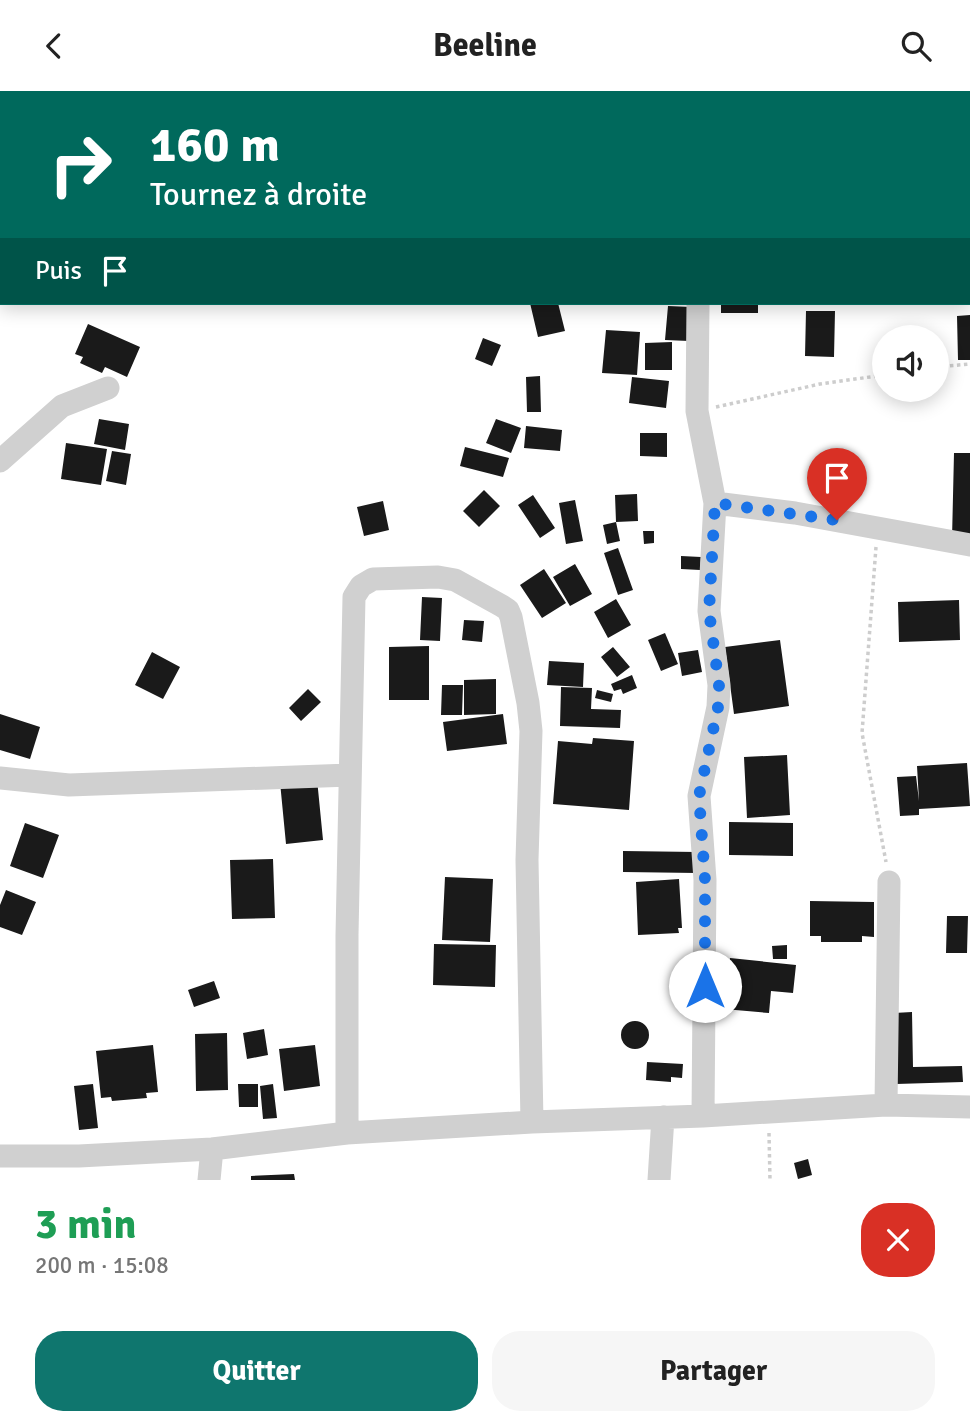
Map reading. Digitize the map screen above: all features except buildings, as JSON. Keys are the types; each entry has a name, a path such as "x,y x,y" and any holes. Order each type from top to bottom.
{"street":[{"path":"698,305 697,411 715,503 709,611 719,685 718,707 699,796 705,880 703,1116"},
{"path":"0,461 62,406 108,388"},
{"path":"715,503 795,513 970,545"},
{"path":"347,1133 347,935 354,597 361,586 373,579 438,577 455,580 508,610 511,617 531,731 527,860 531,1122"},
{"path":"0,778 69,785 351,775"},
{"path":"886,1105 889,882"},
{"path":"0,1156 79,1156 212,1149 347,1133 531,1122 663,1118 886,1105 970,1107"},
{"path":"659,1180 663,1118"},
{"path":"209,1180 212,1149"}],"path":[{"path":"949,366 970,365"},
{"path":"697,411 820,384 872,377"},
{"path":"880,528 874,561 862,733 889,882"},
{"path":"769,1112 770,1180"}],"route":[{"path":"705,986 705,880 699,796 718,707 719,685 710,636 709,611 715,503 837,520"}]}
